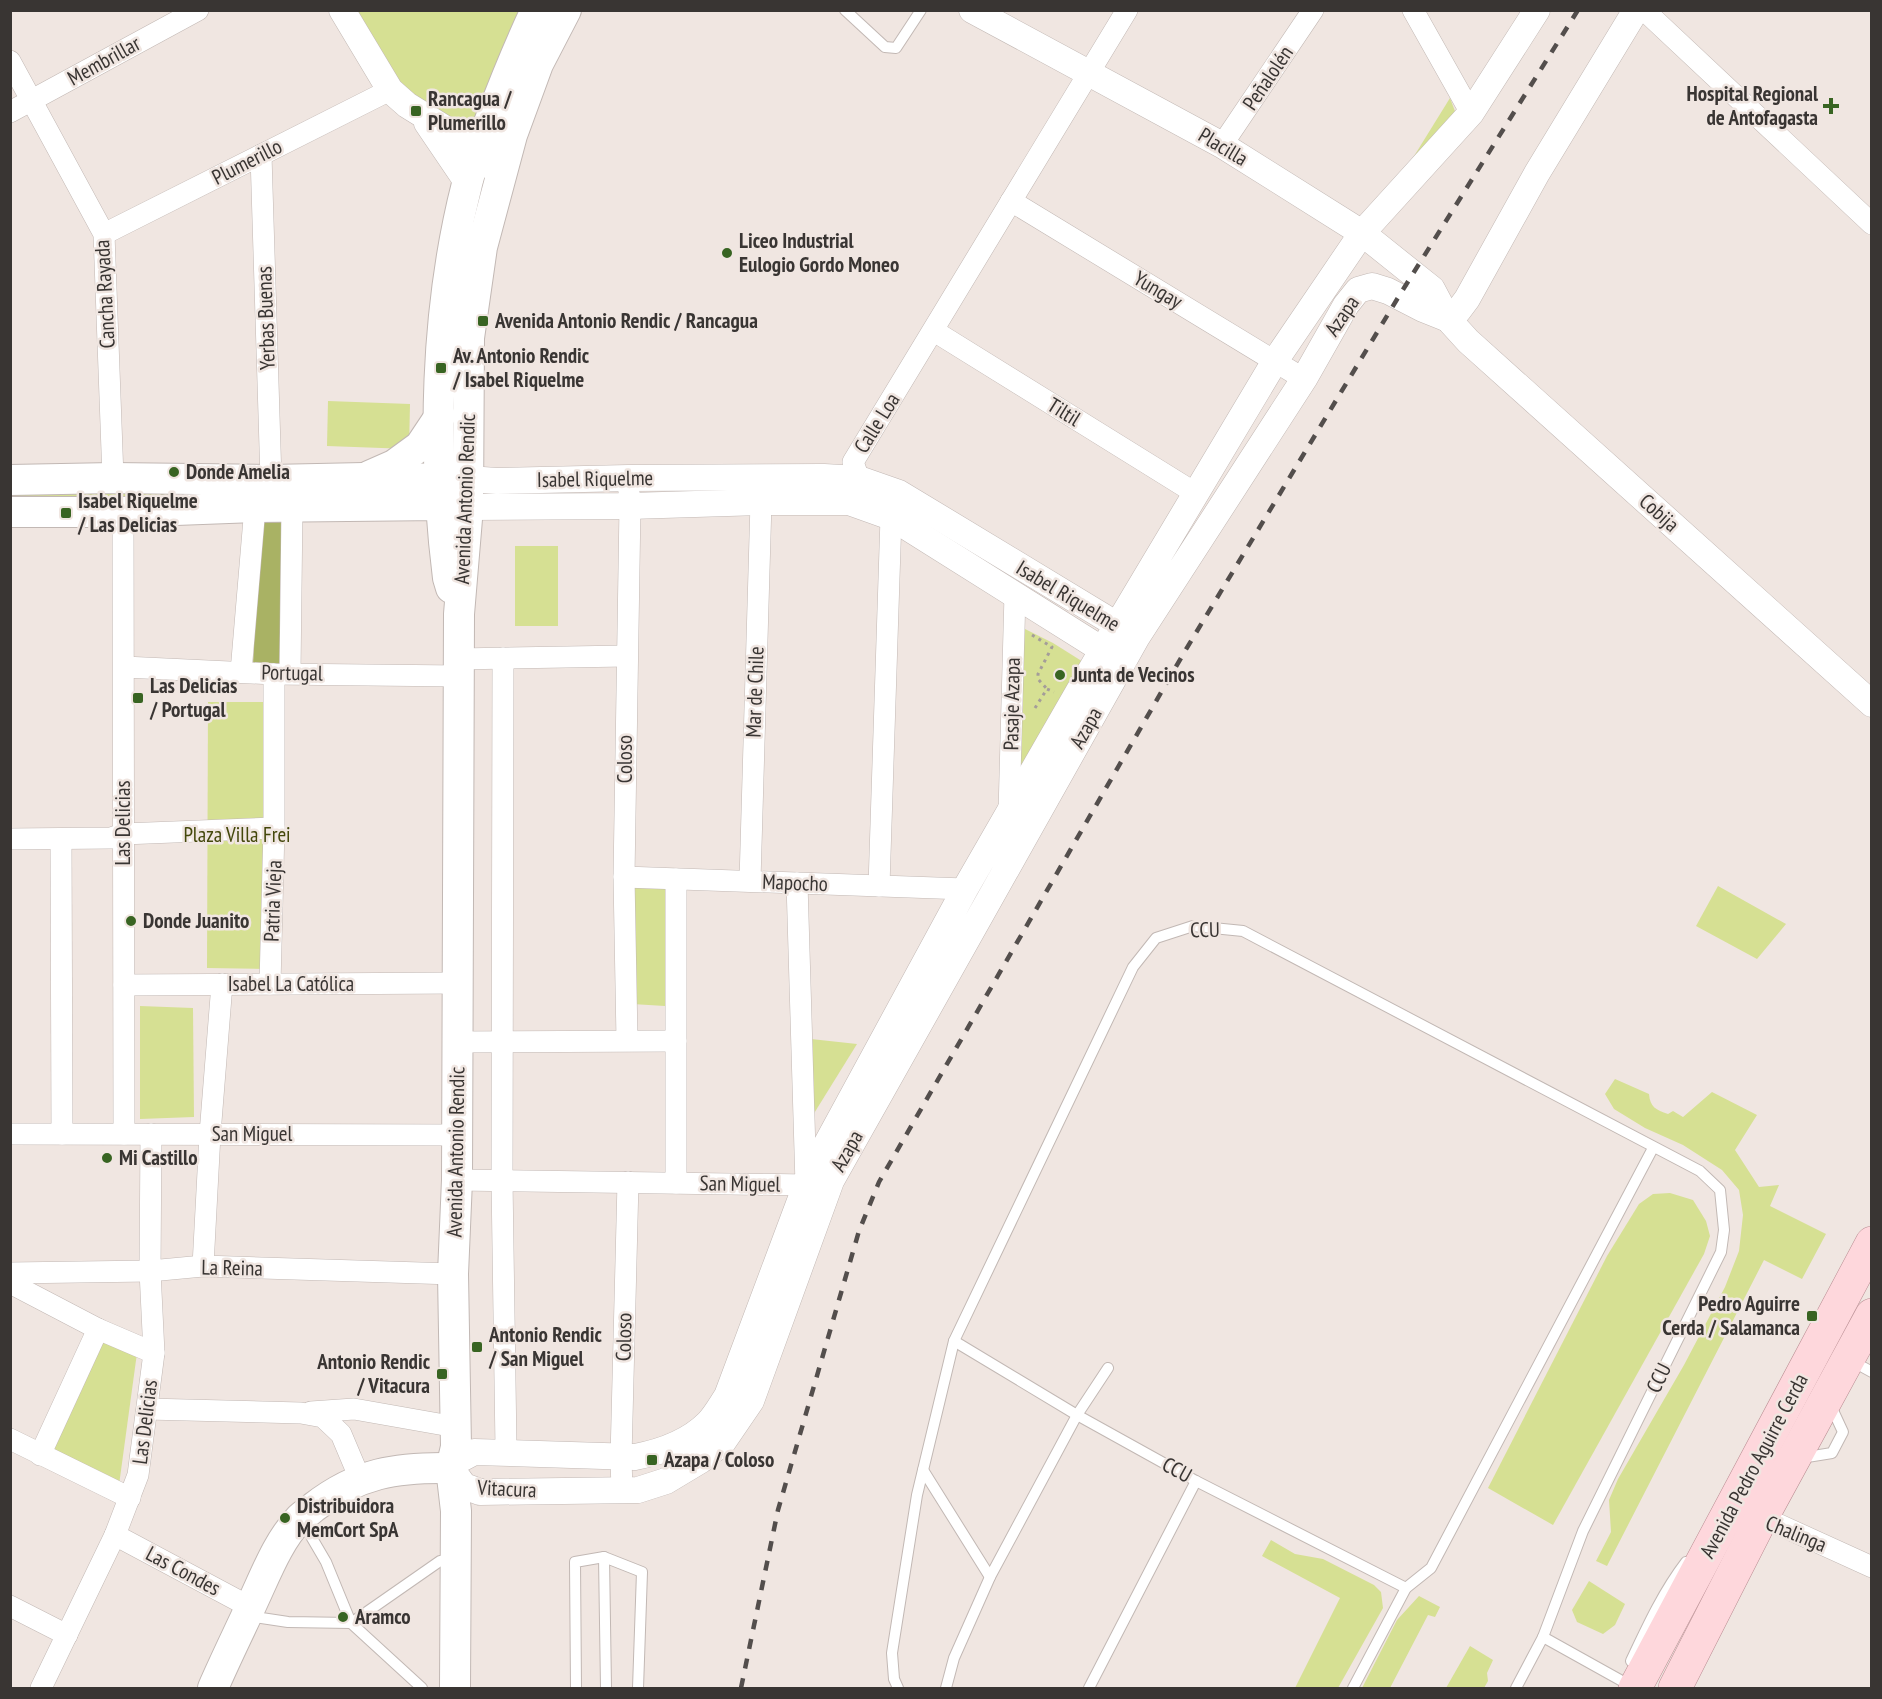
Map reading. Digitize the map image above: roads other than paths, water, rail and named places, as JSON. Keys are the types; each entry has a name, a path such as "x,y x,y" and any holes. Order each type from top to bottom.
{"main road":[{"name":"Avenida Antonio Rendic","path":"454,492 440,416 442,338 449,268 467,182 478,149 515,54 536,10"},
{"name":"Avenida Antonio Rendic","path":"455,1689 456,1511 451,1468 456,1447 453,1274 457,1180 459,614 448,578 469,338 482,247 513,135 538,64 566,10"},
{"path":"364,478 394,465 420,446 440,416"},
{"name":"Isabel Riquelme","path":"10,480 364,478 454,492"},
{"name":"Isabel Riquelme","path":"10,512 123,512 292,507 454,492"},
{"name":"Avenida Pedro Aguirre Cerda","path":"1625,1686 1872,1243"},
{"name":"Avenida Pedro Aguirre Cerda","path":"1675,1689 1762,1517 1827,1398 1860,1357 1872,1315"},
{"path":"213,1689 284,1540 300,1518 331,1494 360,1479 395,1471 430,1467 451,1468"}],"street":[{"name":"Membrillar","path":"10,112 198,10"},
{"path":"342,10 390,90 422,115 478,149"},
{"name":"Placilla","path":"972,10 1222,145 1362,233 1432,290 1448,319"},
{"name":"Calle Loa","path":"891,517 859,479 854,462 1127,10"},
{"name":"Peñalolén","path":"1222,145 1313,10"},
{"path":"1413,10 1471,113"},
{"name":"Azapa","path":"694,1450 723,1442 751,1401 831,1181 1127,631 1195,493 1275,361 1362,233 1471,113 1537,10"},
{"path":"1448,319 1467,299 1537,174 1636,10"},
{"path":"1644,10 1872,224"},
{"name":"Cancha Rayada","path":"10,61 104,234 114,478"},
{"name":"Plumerillo","path":"104,234 390,90"},
{"path":"422,115 467,182"},
{"name":"Avenida Antonio Rendic","path":"478,149 485,156 489,167 493,207"},
{"name":"Yerbas Buenas","path":"261,155 271,480"},
{"name":"Yungay","path":"1011,201 1304,380"},
{"name":"Azapa","path":"1127,631 1304,380 1346,304 1358,290 1372,286 1388,291 1448,319"},
{"name":"Cobija","path":"1448,319 1468,341 1872,704"},
{"name":"Tiltil","path":"934,331 1195,493"},
{"name":"Isabel Riquelme","path":"454,492 496,481 628,478 859,479 899,493 1127,631"},
{"name":"Coloso","path":"627,1040 624,877 630,506 628,478"},
{"name":"Isabel Riquelme","path":"454,492 630,506 849,502 891,517 1113,656"},
{"name":"Mar de Chile","path":"750,881 760,502"},
{"path":"241,672 255,507"},
{"name":"Patria Vieja","path":"270,984 274,828 292,507"},
{"name":"Las Delicias","path":"123,512 124,1134"},
{"path":"879,886 891,517"},
{"name":"Pasaje Azapa","path":"1009,814 1014,594"},
{"name":"Portugal","path":"124,667 282,673 459,668 502,658 626,656"},
{"name":"Azapa","path":"694,1450 709,1422 727,1396 806,1185 836,1125 965,889 1009,814 1113,656"},
{"path":"502,658 502,1180 506,1448 508,1453"},
{"path":"10,840 111,838 123,834 274,828"},
{"path":"61,839 62,1134"},
{"name":"Mapocho","path":"624,877 965,889"},
{"path":"676,879 676,1183"},
{"path":"797,883 806,1185"},
{"name":"Isabel La Católica","path":"124,985 458,983"},
{"path":"203,1266 210,1134 222,984"},
{"path":"458,1042 676,1041"},
{"name":"San Miguel","path":"10,1134 457,1135"},
{"name":"Las Delicias","path":"41,1689 115,1536 138,1475 153,1353 150,1271 151,1134"},
{"name":"San Miguel","path":"457,1180 806,1185"},
{"name":"Coloso","path":"622,1491 628,1182"},
{"name":"La Reina","path":"10,1273 150,1271 203,1266 453,1274"},
{"path":"10,1282 98,1329 153,1353"},
{"path":"40,1455 98,1329"},
{"path":"147,1409 301,1413 354,1409 456,1427"},
{"path":"341,1434 354,1409"},
{"path":"301,1413 323,1417 341,1434 360,1479"},
{"path":"10,1439 130,1498"},
{"name":"Vitacura","path":"694,1450 666,1481 639,1490 480,1492 464,1486 451,1468 459,1460 474,1452 621,1458 658,1452 694,1450"},
{"name":"Chalinga","path":"1704,1543 1762,1517 1872,1567"},
{"name":"Las Condes","path":"115,1536 248,1612"},
{"path":"10,1606 67,1635"}],"lane":[{"path":"845,10 885,48 890,49 896,48 921,10"},
{"name":"CCU","path":"898,1689 894,1679 892,1653 917,1495 954,1341 1133,967 1156,938 1193,926 1243,931 1700,1171 1720,1191 1724,1230 1721,1252 1582,1531 1543,1637 1516,1689"},
{"path":"1353,1689 1406,1588 1431,1568 1653,1148"},
{"name":"CCU","path":"954,1341 1077,1415 1196,1481 1406,1588"},
{"path":"946,1689 954,1658 990,1577 1077,1415 1108,1368"},
{"path":"922,1470 990,1577"},
{"path":"1089,1689 1196,1481"},
{"path":"300,1518 326,1562 351,1623 422,1689"},
{"path":"248,1612 288,1622 351,1623 440,1561 456,1557"},
{"path":"604,1557 606,1689"},
{"path":"576,1689 575,1562 604,1557 642,1572 638,1689"},
{"path":"1543,1637 1625,1686"}],"railway":[{"path":"741,1688 778,1510 859,1231 879,1182 1185,651 1399,296 1578,10"}],"place":[{"name":"Hospital Regional de Antofagasta","path":"1831,106"},
{"name":"Rancagua / Plumerillo","path":"416,111"},
{"name":"Liceo Industrial Eulogio Gordo Moneo","path":"727,253"},
{"name":"Avenida Antonio Rendic / Rancagua","path":"483,321"},
{"name":"Av. Antonio Rendic / Isabel Riquelme","path":"441,368"},
{"name":"Donde Amelia","path":"174,472"},
{"name":"Isabel Riquelme / Las Delicias","path":"66,513"},
{"name":"Junta de Vecinos","path":"1060,675"},
{"name":"Las Delicias / Portugal","path":"138,698"},
{"name":"Donde Juanito","path":"131,921"},
{"name":"Mi Castillo","path":"107,1158"},
{"name":"Pedro Aguirre Cerda / Salamanca","path":"1812,1316"},
{"name":"Antonio Rendic / San Miguel","path":"477,1347"},
{"name":"Antonio Rendic / Vitacura","path":"442,1374"},
{"name":"Azapa / Coloso","path":"652,1460"},
{"name":"Distribuidora MemCort SpA","path":"285,1518"},
{"name":"Aramco","path":"343,1617"}],"park label":[{"name":"Plaza Villa Frei","path":"237,835"}]}
